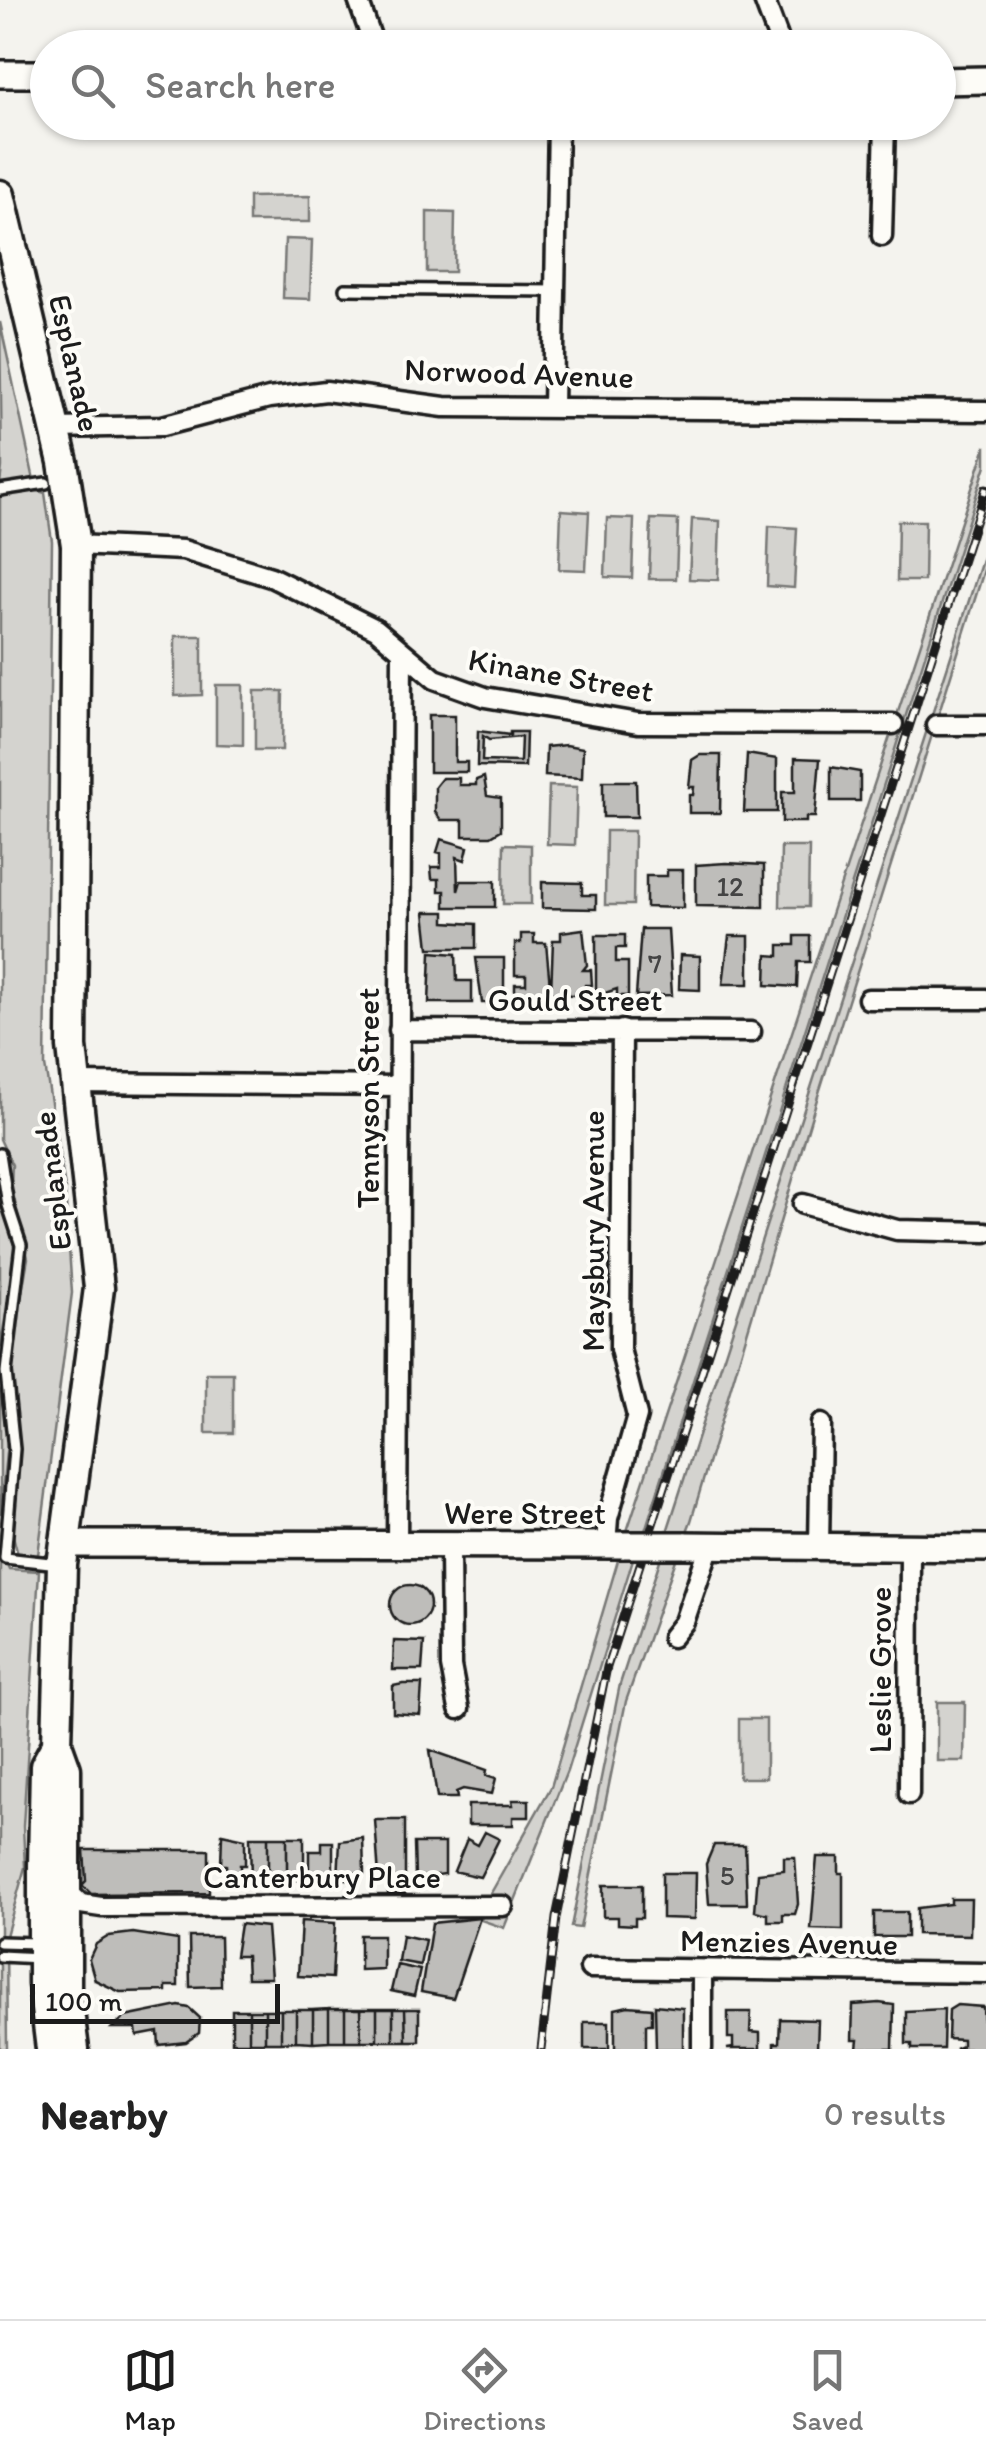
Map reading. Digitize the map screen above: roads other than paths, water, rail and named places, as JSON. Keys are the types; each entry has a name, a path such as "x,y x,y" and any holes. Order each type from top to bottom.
{"main road":[{"name":"Esplanade","path":"0,195 55,428 76,545 70,976 75,1083 99,1294 63,1554 56,1744 66,1769 65,1890 57,1946"},
{"name":"Esplanade","path":"56,1744 45,1766 57,1946 55,2030 74,2049"}],"street":[{"path":"358,0 369,30"},
{"path":"764,0 775,30"},
{"path":"0,74 30,74"},
{"path":"956,81 983,81"},
{"path":"553,407 558,140"},
{"path":"882,236 885,140"},
{"name":"Norwood Avenue","path":"55,428 162,426 270,398 326,391 444,406 986,411"},
{"name":"Kinane Street","path":"76,545 162,547 222,560 314,594 376,629 447,686 616,721 893,724"},
{"name":"Tennyson Street","path":"397,1546 402,651"},
{"path":"936,725 986,725"},
{"path":"868,998 986,999"},
{"name":"Gould Street","path":"399,1030 751,1032"},
{"name":"Maysbury Avenue","path":"615,1545 608,1518 637,1416 620,1350 622,1030"},
{"path":"75,1083 398,1086"},
{"path":"803,1204 897,1230 986,1232"},
{"path":"819,1546 821,1424"},
{"path":"672,1637 684,1622 710,1545"},
{"name":"Were Street","path":"63,1554 397,1546 986,1548"},
{"path":"450,1546 451,1666 458,1709"},
{"name":"Leslie Grove","path":"910,1547 910,1794"},
{"name":"Canterbury Place","path":"65,1890 87,1906 141,1908 503,1906"},
{"name":"Canterbury Place","path":"57,1946 81,1920 120,1916 141,1908"},
{"name":"Menzies Avenue","path":"590,1968 986,1973"},
{"path":"702,1970 702,2049"}],"lane":[{"path":"345,289 556,291"},
{"path":"0,490 46,483"},
{"path":"0,1154 8,1206 22,1245 6,1372 14,1449 6,1558 63,1554"},
{"path":"0,1942 57,1946"},
{"path":"0,1956 57,1946"}],"railway":[{"path":"541,2049 556,1918 607,1667 986,488"}]}
